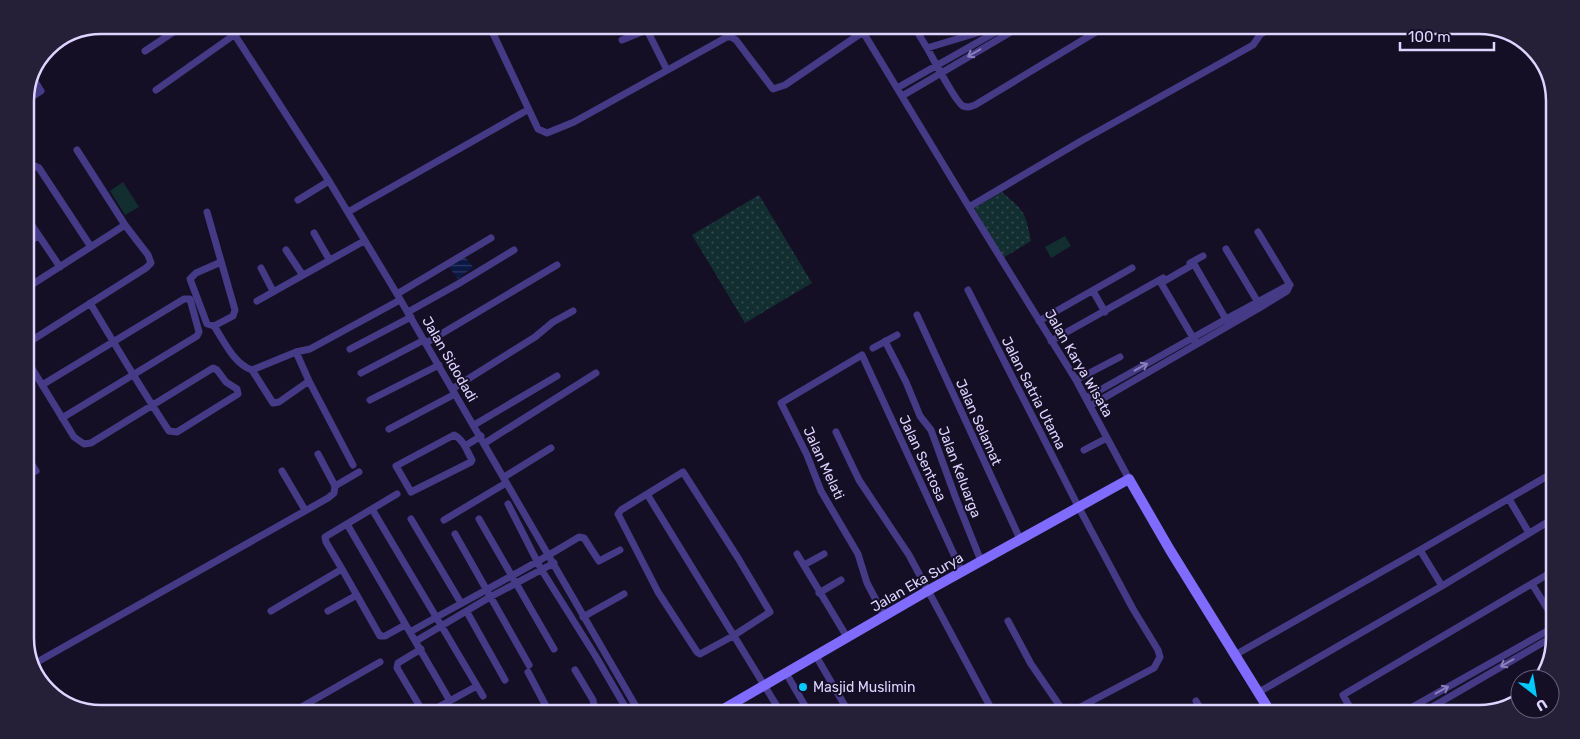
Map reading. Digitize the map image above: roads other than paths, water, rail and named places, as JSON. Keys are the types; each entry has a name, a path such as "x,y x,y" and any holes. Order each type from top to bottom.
{"street":[{"path":"145,51 170,34"},
{"path":"493,34 538,129 544,133 551,133 574,122 727,37 736,40 770,87 777,88 857,34"},
{"path":"622,40 637,34"},
{"path":"651,34 666,70"},
{"name":"Jalan Karya Wisata","path":"865,34 1076,380 1170,550 1266,705"},
{"path":"919,34 959,103 968,108 1093,34"},
{"path":"927,48 973,34"},
{"path":"897,88 992,34"},
{"path":"902,96 1007,34"},
{"path":"969,207 1081,140 1253,45 1257,34"},
{"path":"156,90 234,35"},
{"name":"Jalan Sidodadi","path":"234,35 348,212 399,297 483,439 550,555 583,617 635,705"},
{"path":"34,95 41,91 36,83"},
{"path":"348,212 524,112"},
{"path":"34,338 150,266 151,261 148,255 77,150"},
{"path":"34,166 39,168 90,247"},
{"path":"298,200 328,181"},
{"path":"207,212 235,310 233,316 214,326"},
{"path":"34,283 126,225"},
{"path":"34,230 60,267"},
{"path":"1090,406 1290,285 1258,232"},
{"path":"314,233 329,259"},
{"path":"34,238 38,236"},
{"path":"252,370 296,352 310,349 399,297 492,238"},
{"path":"257,300 364,241"},
{"path":"1226,249 1260,304"},
{"path":"286,250 302,274"},
{"path":"350,349 514,250"},
{"path":"1051,341 1203,256"},
{"path":"221,262 196,273 190,279 205,320 209,325 214,326 239,362 252,370 273,403 279,402 309,381"},
{"path":"1195,341 1160,283 1194,264 1228,322"},
{"path":"361,373 425,342 556,265"},
{"path":"261,268 273,291"},
{"path":"1039,321 1132,268"},
{"name":"Jalan Satria Utama","path":"968,290 1078,506 1133,609 1158,650 1160,657 1154,668 1084,705"},
{"path":"1093,291 1105,312"},
{"path":"42,385 184,299 190,299 199,332 197,336 62,418"},
{"path":"34,372 78,441 88,444 153,404 213,368 238,393 175,433 168,430 153,404 90,303"},
{"path":"389,429 454,391 535,337 553,322 573,311"},
{"name":"Jalan Selamat","path":"917,314 1020,539"},
{"path":"873,348 897,335"},
{"name":"Jalan Keluarga","path":"885,341 906,382 920,416 931,430 981,560"},
{"path":"1086,398 1195,341"},
{"path":"296,352 353,465"},
{"name":"Jalan Sentosa","path":"862,355 962,572"},
{"name":"Jalan Melati","path":"862,355 781,403 807,455 821,491 858,554 867,583 885,617"},
{"path":"1076,380 1120,357"},
{"path":"370,400 439,365"},
{"path":"465,446 483,439 596,373"},
{"path":"474,425 557,376"},
{"path":"836,432 859,480 909,555 929,590 989,705"},
{"path":"454,435 465,446 472,460 471,462 411,492 396,466 454,435"},
{"path":"1084,450 1107,438"},
{"path":"444,520 551,448"},
{"path":"37,660 332,495 335,491 335,486 318,454"},
{"path":"282,471 305,510"},
{"path":"335,486 359,472"},
{"path":"683,472 769,609 769,614 733,636 700,654 696,652 658,592 618,514 621,510 683,472"},
{"path":"1235,655 1546,477"},
{"name":"Jalan Eka Surya","path":"731,705 981,560 1130,479"},
{"path":"397,494 328,535 325,539 380,636 385,636 405,625"},
{"path":"647,494 776,705"},
{"path":"1508,499 1529,533"},
{"path":"508,504 540,566 624,705"},
{"path":"372,509 483,696"},
{"path":"412,519 461,603"},
{"path":"479,519 554,649"},
{"path":"1259,692 1442,586 1546,523"},
{"path":"347,524 450,701"},
{"path":"455,534 546,705"},
{"path":"416,641 516,583 540,566 550,555 582,536 600,561 620,550"},
{"path":"1420,550 1442,586"},
{"path":"797,554 846,637"},
{"path":"804,565 824,554"},
{"path":"410,632 512,575 554,563"},
{"path":"271,611 342,569"},
{"path":"1348,705 1343,694 1546,575"},
{"path":"819,593 841,580"},
{"path":"1532,584 1546,607"},
{"path":"328,612 357,594"},
{"path":"583,617 624,594"},
{"path":"467,612 506,680"},
{"path":"1008,621 1031,664 1059,705"},
{"path":"1416,705 1546,632"},
{"path":"1435,705 1546,641"},
{"path":"419,705 397,668 398,663 420,649"},
{"path":"816,656 845,705"},
{"path":"305,705 380,662"},
{"path":"575,670 593,700 594,705"},
{"path":"786,673 805,705"},
{"path":"442,705 477,686"},
{"path":"1196,701 1198,705"}],"water":[{"path":"464,256 473,267 458,279 449,267"}],"place":[{"name":"Masjid Muslimin","path":"803,687"}]}
